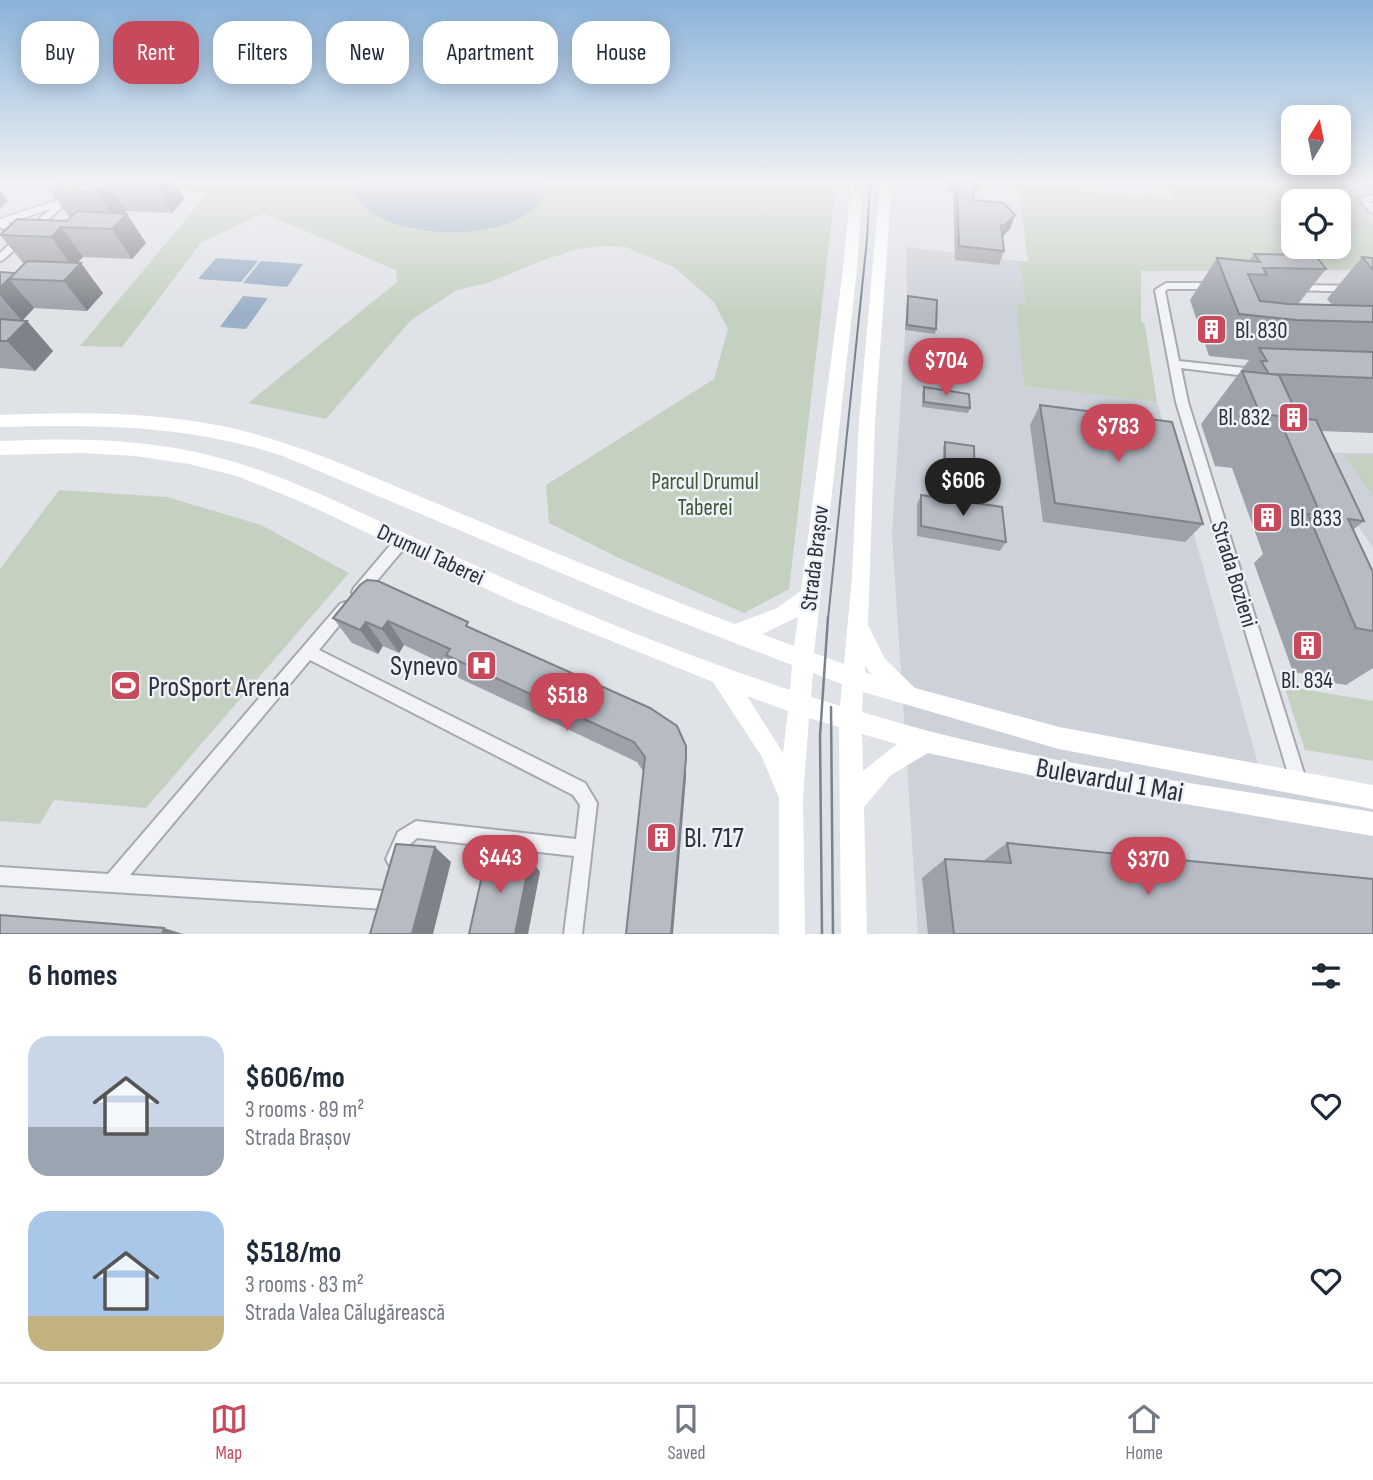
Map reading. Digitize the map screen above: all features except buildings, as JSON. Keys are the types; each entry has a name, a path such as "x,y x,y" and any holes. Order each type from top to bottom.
{"main road":[{"name":"Strada Brașov","path":"792,934 791,797 799,704 853,227"},
{"name":"Strada Brașov","path":"854,934 850,720 858,623 867,421 883,227"},
{"name":"Drumul Taberei","path":"0,422 82,419 197,429 240,437 329,466 568,568 853,680"},
{"path":"172,454 188,446 197,429"},
{"path":"217,464 215,459 223,446 240,437"},
{"name":"Drumul Taberei","path":"0,448 81,446 172,454 217,464 284,486 521,595 720,674 850,720"},
{"path":"734,634 775,621 796,610 810,596"},
{"path":"858,623 866,650 877,666 914,699"},
{"path":"720,674 770,749 791,797"},
{"name":"Bulevardul 1 Mai","path":"853,680 1059,738 1373,797"},
{"name":"Bulevardul 1 Mai","path":"850,720 1072,775 1373,824"},
{"path":"850,806 867,781 888,761 927,741"}],"street":[{"path":"11,227 29,231"},
{"path":"0,258 34,227"},
{"name":"Strada Bozieni","path":"1230,286 1171,286 1160,290 1182,402 1299,783"},
{"path":"1281,288 1362,289 1373,292"},
{"path":"1176,364 1266,374"},
{"path":"112,883 402,541"},
{"path":"308,652 579,789 589,803 573,934"},
{"path":"378,922 399,843 406,834 416,829 583,848"},
{"path":"0,876 112,883 388,888"}],"shaded area":[{"path":"906,247 1019,261 1025,305 1016,304 1024,386 1157,402 1258,764 1373,785 1373,934 918,934 892,535 907,302"},
{"path":"1309,453 1373,453 1373,548"}],"green space":[{"name":"Parcul Drumul Taberei","path":"180,227 234,227 202,242 122,347 80,346"},
{"name":"Parcul Drumul Taberei","path":"295,227 831,227 789,589 744,613 621,559 549,523 546,485 714,379 728,329 714,302 675,268 626,247 578,249 488,283 457,290 411,320 326,419 248,403 397,282 396,270"},
{"path":"1024,227 1281,227 1281,259 1351,259 1351,227 1373,227 1373,270 1141,271 1141,320 1145,326 1157,402 1024,386 1016,304 1025,304 1019,261 1028,261"},
{"path":"1344,455 1373,455 1373,496"},
{"name":"ProSport Arena","path":"59,490 167,497 261,525 349,573 146,808 54,800 40,824 0,821 0,569"},
{"path":"1284,686 1373,701 1373,761 1305,750"}],"water":[{"path":"408,227 496,227 451,232"},
{"path":"216,258 258,261 241,282 198,279"},
{"path":"261,261 303,264 287,287 243,283"},
{"path":"243,296 268,298 246,329 220,327"}],"tram line":[{"path":"828,619 868,227"},
{"path":"822,934 820,736 828,617"},
{"path":"831,707 833,934"}],"place":[{"name":"Bl. 830","path":"1212,330"},
{"name":"Bl. 832","path":"1293,417"},
{"name":"Bl. 833","path":"1267,518"},
{"name":"Bl. 834","path":"1307,646"},
{"name":"Synevo","path":"481,665"},
{"name":"ProSport Arena","path":"125,686"},
{"name":"Bl. 717","path":"661,837"}]}
